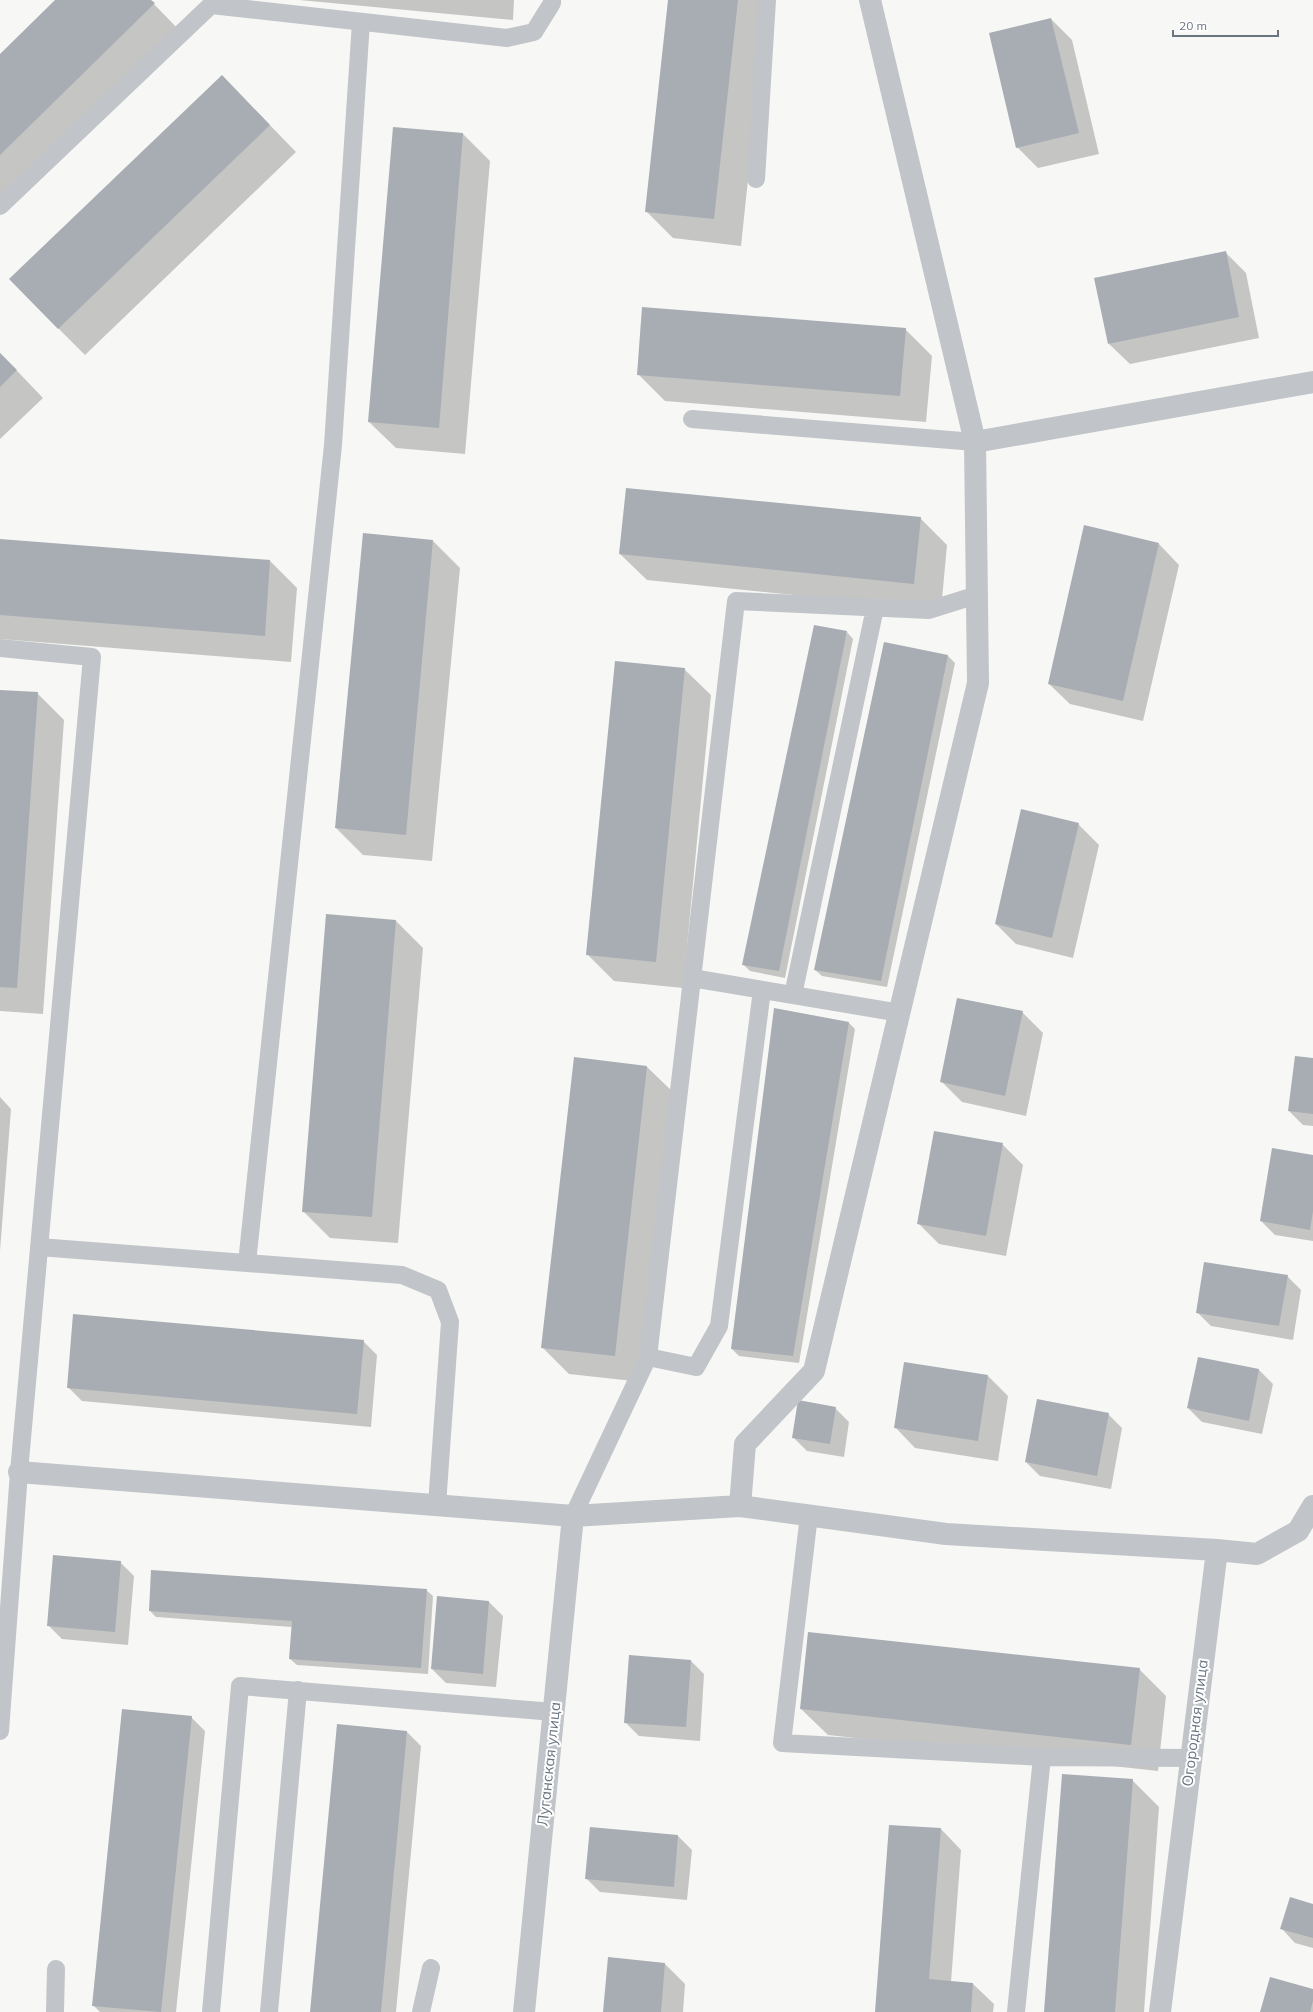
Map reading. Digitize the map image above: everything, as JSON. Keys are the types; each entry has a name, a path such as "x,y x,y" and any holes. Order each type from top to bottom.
{"street":[{"path":"740,1506 745,1444 814,1371 978,684 975,442 870,0"},
{"path":"975,442 1313,382"},
{"path":"19,1472 573,1516 740,1506 946,1534 1217,1550 1257,1554 1298,1531 1313,1506"},
{"name":"Луганская улица","path":"524,2012 573,1516"},
{"name":"Огородная улица","path":"1160,2012 1217,1550"}],"lane":[{"path":"0,206 211,5 507,38 534,32 552,3 552,0"},
{"path":"756,179 767,0"},
{"path":"247,1263 333,445 361,22"},
{"path":"692,419 975,442"},
{"path":"573,1516 648,1357 736,602 929,610 977,595"},
{"path":"793,995 875,608"},
{"path":"0,648 92,657 19,1472 0,1731"},
{"path":"692,978 900,1013"},
{"path":"648,1357 696,1367 719,1326 762,990"},
{"path":"39,1247 402,1275 438,1290 450,1322 437,1505"},
{"path":"809,1515 782,1743 1042,1757 1191,1758"},
{"path":"210,2012 240,1686 554,1712"},
{"path":"270,2012 298,1690"},
{"path":"1016,2012 1042,1757"},
{"path":"421,2012 431,1968"},
{"path":"55,2012 56,1969"}],"building":[{"path":"55,0 151,0 155,3 0,155 0,54"},
{"path":"668,0 738,0 714,219 645,212"},
{"path":"1051,18 1079,133 1016,148 989,33"},
{"path":"222,75 270,125 58,329 9,279"},
{"path":"393,127 463,133 439,428 368,422"},
{"path":"1226,251 1239,317 1108,344 1094,278"},
{"path":"642,307 906,328 900,396 637,375"},
{"path":"0,353 17,370 0,387"},
{"path":"626,488 921,517 914,584 619,554"},
{"path":"1084,525 1159,543 1123,701 1048,684"},
{"path":"363,533 433,540 406,835 335,828"},
{"path":"0,539 270,560 265,636 0,615"},
{"path":"814,625 847,631 779,971 742,965"},
{"path":"884,642 948,655 881,981 814,970"},
{"path":"615,661 685,668 656,962 586,955"},
{"path":"0,690 38,692 17,988 0,987"},
{"path":"1021,809 1079,823 1052,938 995,924"},
{"path":"326,914 396,920 372,1217 302,1212"},
{"path":"957,998 1023,1011 1005,1096 940,1082"},
{"path":"774,1008 849,1022 793,1356 731,1349"},
{"path":"1295,1056 1313,1058 1313,1114 1288,1111"},
{"path":"574,1057 647,1066 615,1356 541,1348"},
{"path":"934,1131 1003,1143 986,1236 917,1224"},
{"path":"1272,1148 1313,1155 1313,1211 1310,1230 1260,1221"},
{"path":"1204,1262 1288,1275 1279,1326 1196,1313"},
{"path":"73,1314 364,1340 357,1414 67,1388"},
{"path":"1198,1357 1259,1369 1249,1421 1187,1408"},
{"path":"904,1362 988,1375 978,1441 894,1428"},
{"path":"1037,1399 1109,1413 1097,1476 1025,1462"},
{"path":"798,1400 836,1407 830,1444 792,1438"},
{"path":"53,1555 121,1561 115,1632 47,1626"},
{"path":"151,1570 427,1589 421,1668 289,1659 292,1621 149,1611"},
{"path":"437,1596 489,1601 483,1674 431,1669"},
{"path":"808,1632 1140,1668 1131,1745 800,1709"},
{"path":"629,1655 691,1660 686,1727 624,1723"},
{"path":"122,1709 192,1716 161,2012 92,2006"},
{"path":"337,1724 407,1731 381,2012 310,2012"},
{"path":"1062,1774 1133,1779 1115,2012 1044,2012"},
{"path":"889,1825 941,1828 929,1979 973,1983 971,2012 875,2012"},
{"path":"590,1827 678,1835 674,1887 585,1879"},
{"path":"1290,1897 1313,1904 1313,1938 1280,1929"},
{"path":"608,1957 665,1963 661,2012 603,2012"},
{"path":"1270,1977 1313,1989 1313,2001 1310,2012 1260,2012"}]}
